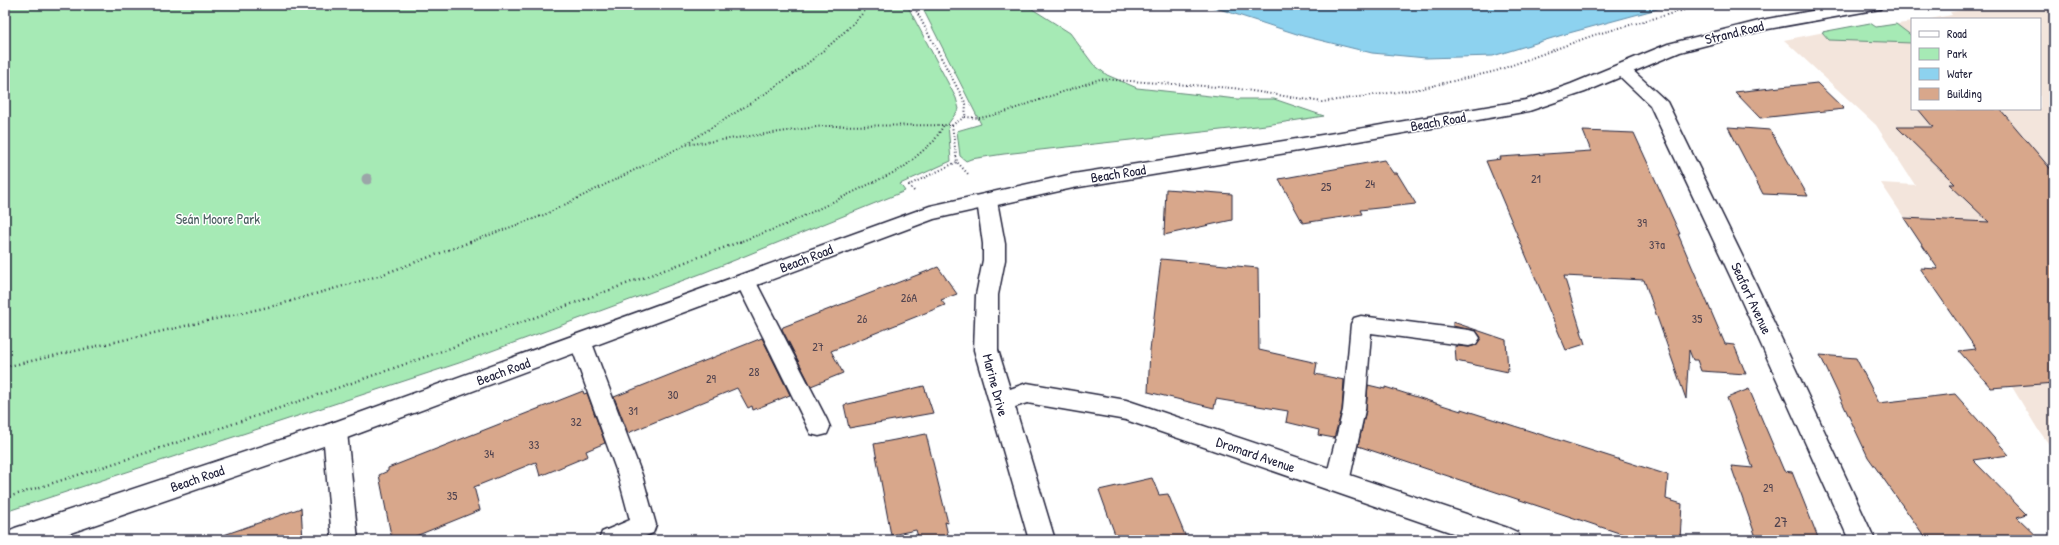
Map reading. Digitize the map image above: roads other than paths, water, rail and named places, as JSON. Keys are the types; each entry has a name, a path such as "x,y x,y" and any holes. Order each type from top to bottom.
{"main road":[{"name":"Strand Road","path":"1622,70 1674,48 1735,32 1767,24 1874,5"},
{"name":"Beach Road","path":"14,540 335,432 746,282 923,215 987,202 1033,188 1349,136 1529,104 1578,88 1622,70"},
{"name":"Seafort Avenue","path":"1622,70 1658,102 1744,282 1862,540"},
{"name":"Marine Drive","path":"987,202 994,244 994,260 987,295 986,350 1000,402 1042,540"},
{"name":"Dromard Avenue","path":"1000,402 1027,394 1070,399 1126,410 1508,540"},
{"path":"335,432 345,540"}],"lane":[{"path":"746,282 819,426"},
{"path":"1337,482 1354,410 1361,324 1469,338"},
{"path":"581,342 630,476 643,533 611,540"}],"water":[{"path":"1207,5 1672,5 1569,33 1493,56 1426,58 1372,53 1303,36"}],"park label":[{"name":"Seán Moore Park","path":"218,218"}]}
